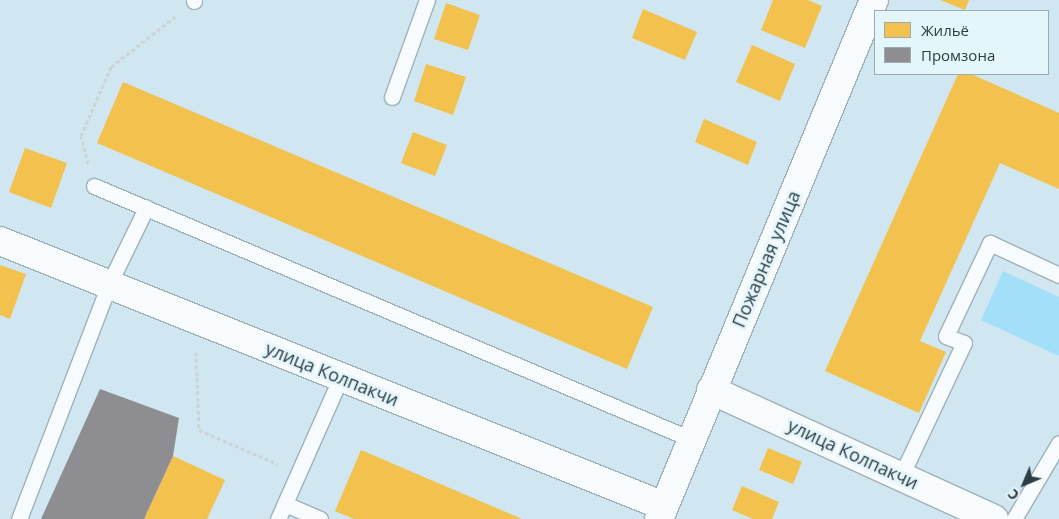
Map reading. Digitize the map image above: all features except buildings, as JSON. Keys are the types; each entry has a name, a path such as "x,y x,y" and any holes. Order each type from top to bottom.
{"street":[{"name":"Пожарная улица","path":"661,513 874,0"},
{"name":"улица Колпакчи","path":"0,241 341,377 661,513"},
{"name":"улица Колпакчи","path":"711,390 994,519"}],"lane":[{"path":"392,97 427,0"},
{"path":"94,186 692,439"},
{"path":"19,519 108,284 146,208"},
{"path":"901,476 964,344 946,336 990,243 1059,275"},
{"path":"278,519 341,377"},
{"path":"1014,519 1059,443"},
{"path":"285,504 320,519"}],"path":[{"path":"94,186 81,136 111,68 194,1"},
{"path":"195,319 199,430 299,473"}],"shaded area":[{"path":"1003,271 1059,297 1059,356 981,320"}]}
